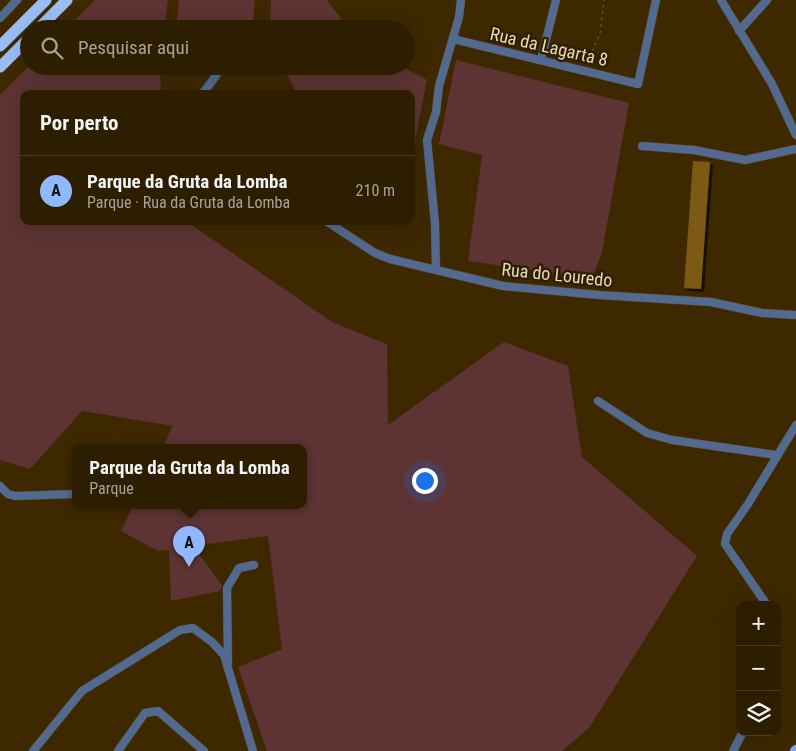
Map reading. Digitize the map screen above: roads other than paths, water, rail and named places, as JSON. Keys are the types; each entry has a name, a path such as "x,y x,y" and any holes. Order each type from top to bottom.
{"highway":[{"path":"26,20 46,0"},
{"path":"47,20 67,0"},
{"path":"0,46 20,26"},
{"path":"0,67 20,47"}],"street":[{"path":"0,18 17,0"},
{"path":"436,270 435,223 427,140 436,112 439,86 453,39 461,0"},
{"path":"540,60 556,0"},
{"name":"Rua da Lagarta 8","path":"453,39 638,84 656,0"},
{"path":"721,0 772,84 796,135"},
{"path":"739,31 766,0"},
{"path":"205,90 216,75"},
{"path":"642,146 694,150 745,160 796,148"},
{"name":"Rua do Louredo","path":"332,225 375,252 390,259 503,286 599,295 711,302 762,314 796,315"},
{"path":"598,401 647,433 672,440 774,458"},
{"path":"764,601 725,544 727,534 748,504 774,458 796,425"},
{"path":"0,486 8,494 16,496 72,494"},
{"path":"227,667 227,588 239,568 254,566"},
{"path":"33,751 82,691 180,630 193,628 212,642 224,655 253,751"},
{"path":"118,751 145,713 158,711 204,751"},
{"path":"734,751 741,736"}],"place":[{"name":"Parque da Gruta da Lomba","path":"189,567"}]}
